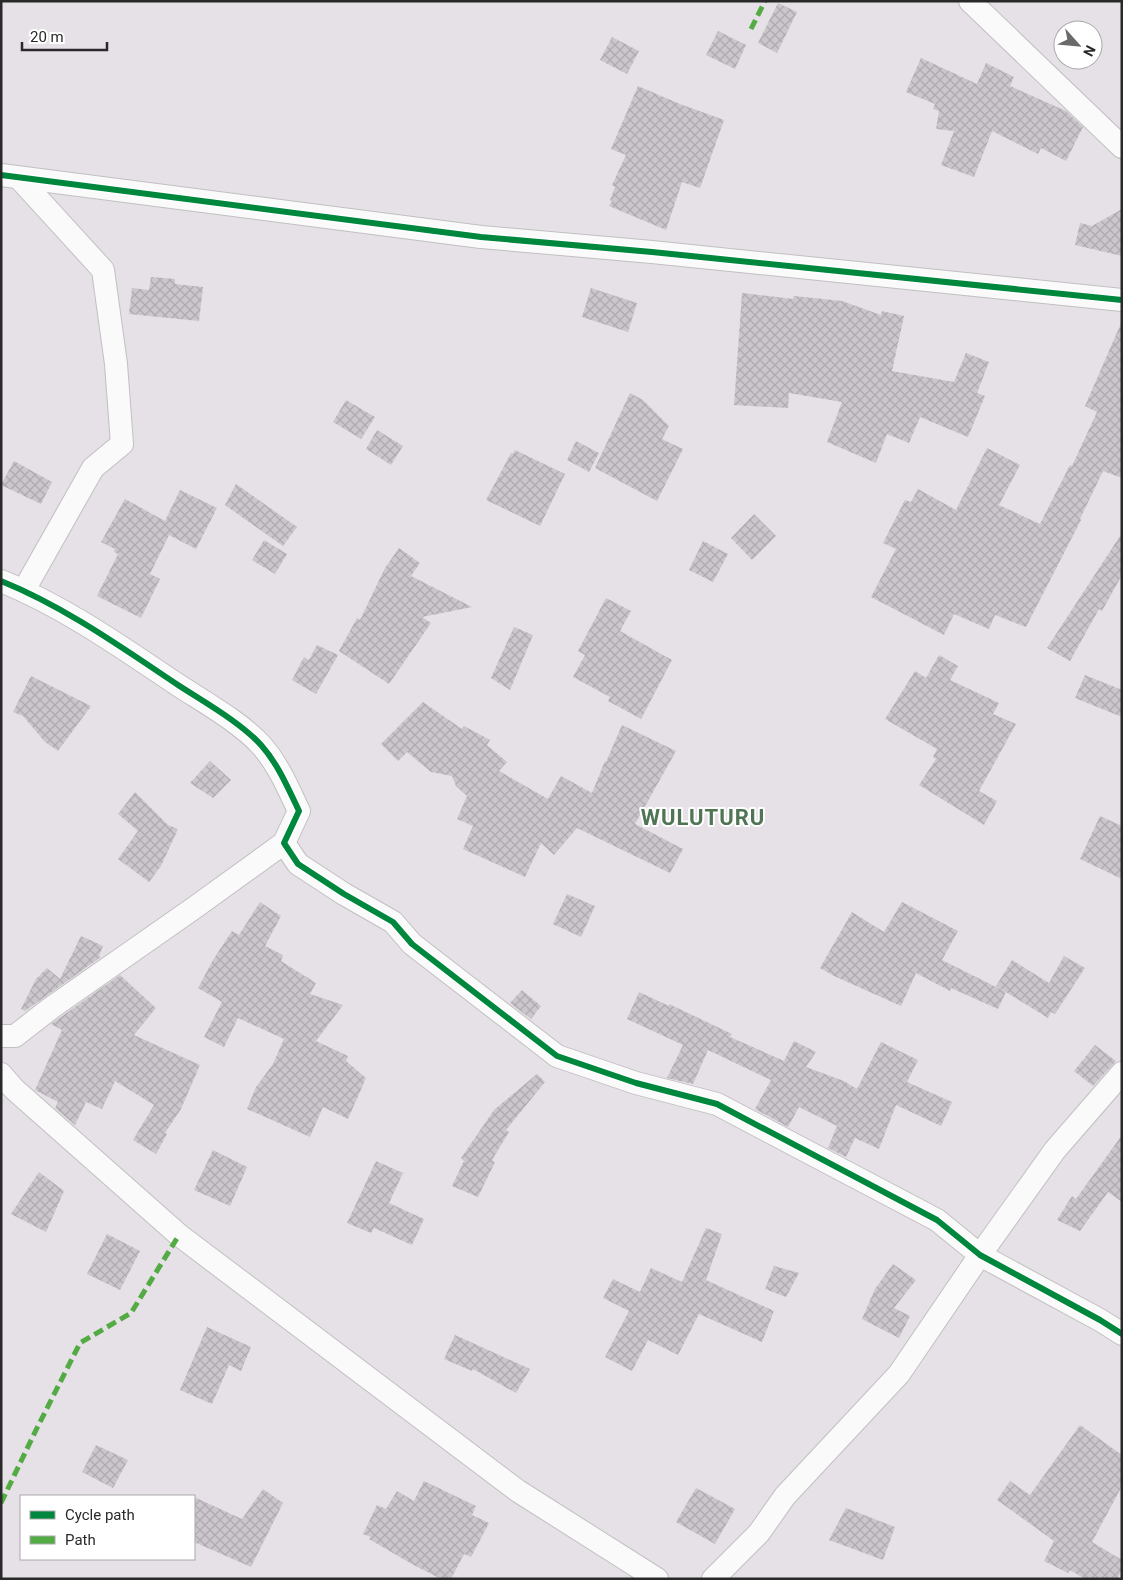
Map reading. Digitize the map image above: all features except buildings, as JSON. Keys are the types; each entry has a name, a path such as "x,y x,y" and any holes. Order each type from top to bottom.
{"street":[{"path":"970,1 1122,146"},
{"path":"10,176 481,237 672,254 1122,300"},
{"path":"10,176 103,270 116,364 122,444 93,468 24,590"},
{"path":"1,581 24,590 91,628 231,720 260,745 277,766 300,811 284,843 51,1008 15,1036 1,1036"},
{"path":"284,843 298,864 344,894 393,922 412,944 557,1056 636,1083 717,1104 937,1220 980,1255 1092,1315 1122,1334"},
{"path":"713,1579 759,1533 785,1496 899,1374 980,1255 1056,1150 1122,1073"},
{"path":"1,1074 14,1089 180,1235 518,1491 657,1579"}],"marked path":[{"path":"751,29 765,1"},
{"path":"1,1503 80,1343 131,1313 179,1235"}],"cycle path":[{"path":"1,175 481,237 652,252 1122,300"},
{"path":"1,581 25,591 70,615 243,728 261,745 273,760 299,811 284,843 298,864 344,894 393,922 412,944 557,1056 636,1083 717,1104 937,1220 980,1255 1100,1320 1122,1334"}],"district":[{"name":"WULUTURU","path":"703,817"}]}
